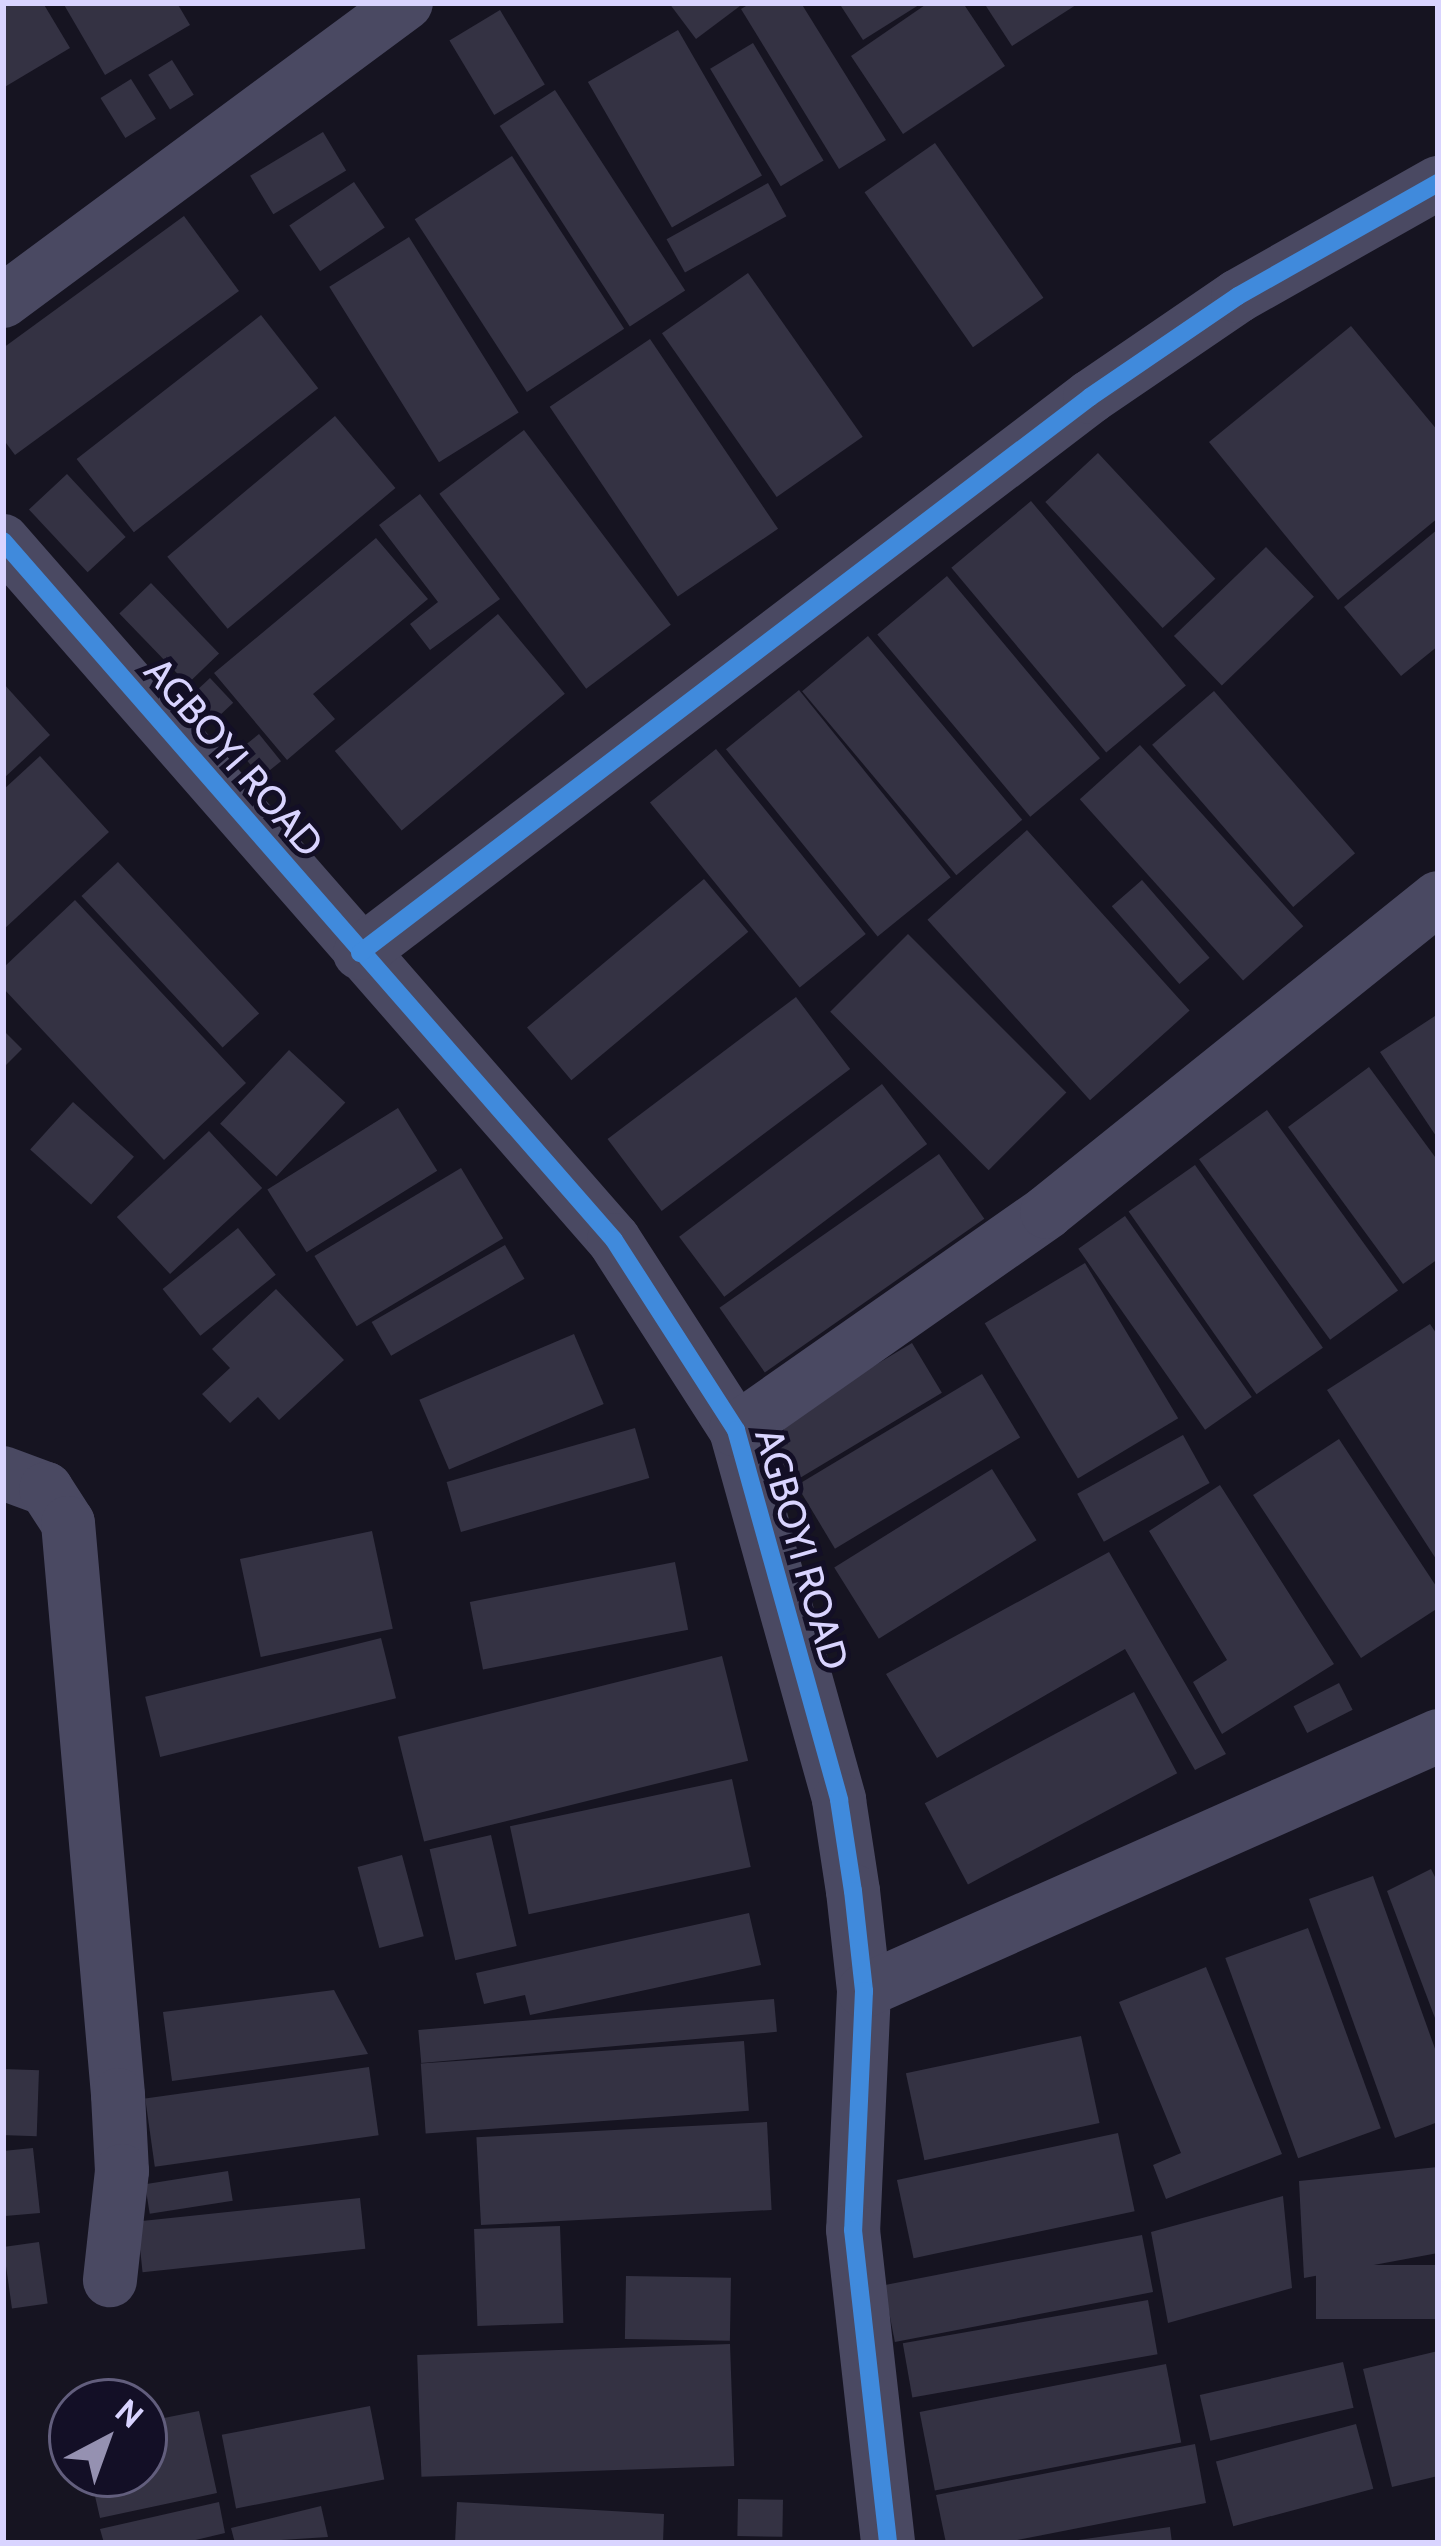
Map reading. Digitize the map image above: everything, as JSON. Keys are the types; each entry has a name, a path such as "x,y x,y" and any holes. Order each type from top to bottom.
{"street":[{"path":"3,302 406,3"},
{"path":"360,953 1090,397 1238,296 1438,183"},
{"name":"AGBOYI ROAD","path":"3,541 614,1240 736,1430 839,1800 865,1991 853,2230 888,2543"},
{"path":"736,1430 1047,1212 1438,898"},
{"path":"3,1473 46,1489 68,1523 118,2095 122,2171 110,2280"},
{"path":"865,1991 1435,1745"}],"building":[{"path":"3,3 43,3 70,48 3,88"},
{"path":"63,3 177,3 190,25 105,75"},
{"path":"669,3 744,3 696,39"},
{"path":"751,3 801,3 886,140 839,169 741,9"},
{"path":"839,3 922,3 863,40"},
{"path":"928,3 963,3 1005,66 903,134 851,56"},
{"path":"984,3 1079,3 1012,46"},
{"path":"500,10 545,85 494,115 449,40"},
{"path":"678,30 762,175 672,227 588,82"},
{"path":"753,43 824,160 781,186 710,69"},
{"path":"172,60 194,95 170,110 148,75"},
{"path":"131,79 156,119 125,138 100,98"},
{"path":"555,90 685,290 630,326 500,126"},
{"path":"323,132 346,171 273,214 250,176"},
{"path":"935,143 1043,298 973,347 865,192"},
{"path":"512,156 624,329 527,392 415,219"},
{"path":"354,182 385,228 320,271 289,226"},
{"path":"768,183 786,216 685,272 667,239"},
{"path":"184,216 239,291 15,455 3,439 3,348"},
{"path":"409,237 519,413 439,462 329,287"},
{"path":"748,273 863,437 777,497 662,333"},
{"path":"261,315 318,388 134,532 77,459"},
{"path":"1351,326 1438,431 1438,518 1338,600 1209,442"},
{"path":"650,339 778,529 678,597 550,407"},
{"path":"335,416 395,488 228,629 167,557"},
{"path":"524,430 671,625 586,689 439,494"},
{"path":"1098,453 1215,579 1163,628 1045,502"},
{"path":"67,474 126,537 88,572 29,509"},
{"path":"420,494 500,599 430,650 410,624 438,602 379,525"},
{"path":"1031,501 1186,686 1106,752 951,568"},
{"path":"1438,529 1438,646 1401,676 1344,607"},
{"path":"376,538 428,599 313,694 335,719 287,760 214,673"},
{"path":"1266,547 1314,597 1222,686 1174,636"},
{"path":"947,576 1100,758 1030,817 877,634"},
{"path":"151,583 219,653 187,684 119,614"},
{"path":"498,614 565,694 402,831 335,751"},
{"path":"868,636 1022,820 956,875 802,691"},
{"path":"210,678 233,703 213,721 190,696"},
{"path":"3,683 50,735 3,779"},
{"path":"799,690 951,877 878,936 726,749"},
{"path":"1214,691 1355,853 1293,907 1152,745"},
{"path":"259,734 281,761 261,778 239,750"},
{"path":"1140,745 1303,926 1243,981 1080,799"},
{"path":"716,749 866,934 800,987 650,802"},
{"path":"40,756 109,832 3,930 3,790"},
{"path":"1027,830 1190,1011 1090,1100 927,920"},
{"path":"118,862 259,1013 223,1047 81,896"},
{"path":"704,879 748,932 571,1080 527,1027"},
{"path":"1142,880 1210,958 1179,984 1112,906"},
{"path":"75,900 246,1083 164,1160 3,988 3,968"},
{"path":"908,934 1066,1092 989,1170 830,1012"},
{"path":"796,997 850,1069 662,1211 608,1139"},
{"path":"1438,1014 1438,1139 1380,1052"},
{"path":"3,1030 22,1049 3,1068"},
{"path":"289,1050 345,1103 276,1176 220,1124"},
{"path":"1369,1067 1438,1161 1438,1259 1403,1284 1288,1127"},
{"path":"882,1084 927,1144 724,1297 679,1237"},
{"path":"73,1102 134,1157 91,1204 30,1150"},
{"path":"398,1108 437,1171 307,1252 267,1190"},
{"path":"1267,1110 1398,1290 1330,1340 1199,1159"},
{"path":"209,1131 262,1188 170,1274 117,1217"},
{"path":"939,1154 984,1219 765,1372 719,1308"},
{"path":"1195,1165 1323,1348 1257,1394 1129,1211"},
{"path":"461,1168 503,1238 357,1326 314,1256"},
{"path":"1125,1216 1252,1397 1205,1430 1078,1249"},
{"path":"238,1228 276,1275 200,1336 163,1289"},
{"path":"505,1245 524,1279 391,1356 372,1322"},
{"path":"1085,1263 1178,1418 1078,1478 985,1323"},
{"path":"276,1289 344,1360 279,1420 258,1397 230,1423 202,1394 230,1368 212,1349"},
{"path":"1430,1324 1438,1336 1438,1562 1327,1390"},
{"path":"574,1334 604,1404 449,1470 419,1400"},
{"path":"912,1343 942,1393 794,1482 764,1432"},
{"path":"982,1374 1020,1437 835,1549 797,1485"},
{"path":"635,1428 649,1478 461,1532 447,1482"},
{"path":"1183,1435 1210,1483 1104,1542 1077,1494"},
{"path":"1339,1439 1438,1589 1438,1608 1361,1658 1253,1495"},
{"path":"992,1469 1037,1540 879,1639 834,1568"},
{"path":"1220,1485 1334,1664 1222,1734 1193,1682 1227,1660 1149,1531"},
{"path":"372,1531 393,1629 261,1657 240,1559"},
{"path":"1109,1552 1226,1754 1195,1770 1125,1649 937,1758 886,1674"},
{"path":"675,1562 688,1630 483,1670 470,1602"},
{"path":"381,1638 396,1698 160,1757 145,1697"},
{"path":"722,1656 748,1761 424,1842 398,1737"},
{"path":"1339,1683 1353,1710 1307,1733 1294,1706"},
{"path":"1134,1692 1177,1773 968,1884 925,1803"},
{"path":"732,1779 751,1867 529,1914 510,1826"},
{"path":"491,1835 517,1946 455,1960 430,1849"},
{"path":"402,1855 424,1936 379,1948 358,1867"},
{"path":"1431,1869 1438,1883 1438,2026 1387,1891"},
{"path":"1373,1876 1438,2057 1438,2122 1395,2138 1309,1899"},
{"path":"749,1913 761,1965 530,2015 525,1995 484,2004 476,1973"},
{"path":"1308,1928 1381,2128 1298,2158 1225,1958"},
{"path":"1206,1967 1282,2154 1166,2199 1153,2165 1181,2153 1119,2002"},
{"path":"334,1990 368,2054 172,2081 163,2012"},
{"path":"774,1999 777,2032 421,2063 418,2030"},
{"path":"1081,2036 1100,2123 924,2160 906,2073"},
{"path":"744,2041 749,2111 426,2133 421,2064"},
{"path":"369,2067 379,2135 155,2167 145,2098"},
{"path":"3,2069 39,2070 37,2136 3,2135"},
{"path":"767,2122 772,2210 481,2225 476,2137"},
{"path":"1118,2133 1135,2211 914,2258 897,2180"},
{"path":"33,2148 40,2213 5,2216 3,2151"},
{"path":"1438,2167 1438,2253 1304,2278 1299,2181"},
{"path":"228,2171 233,2201 150,2214 145,2184"},
{"path":"1283,2196 1292,2288 1168,2323 1151,2232"},
{"path":"360,2198 365,2249 143,2272 137,2221"},
{"path":"560,2226 563,2323 477,2326 474,2229"},
{"path":"1142,2235 1153,2292 895,2342 884,2285"},
{"path":"39,2242 48,2303 12,2308 3,2247"},
{"path":"1316,2265 1438,2265 1438,2319 1316,2319"},
{"path":"626,2276 731,2278 730,2341 625,2339"},
{"path":"1148,2300 1158,2354 912,2397 903,2343"},
{"path":"730,2344 734,2466 421,2477 417,2355"},
{"path":"1438,2351 1438,2476 1392,2487 1363,2369"},
{"path":"1343,2362 1354,2408 1210,2441 1200,2395"},
{"path":"1166,2364 1181,2443 935,2490 920,2412"},
{"path":"370,2406 384,2480 236,2508 222,2435"},
{"path":"199,2411 217,2493 100,2518 95,2498 168,2498 168,2417"},
{"path":"1356,2424 1373,2489 1233,2526 1216,2462"},
{"path":"1195,2444 1206,2503 1002,2543 946,2543 936,2495"},
{"path":"738,2499 783,2500 782,2537 737,2536"},
{"path":"219,2502 225,2533 183,2543 104,2543 100,2529"},
{"path":"457,2502 664,2514 663,2543 455,2543"},
{"path":"321,2506 328,2537 235,2543 231,2528"},
{"path":"1170,2527 1172,2543 1078,2540"}],"cycle path":[{"path":"360,953 1090,397 1238,296 1438,183"},
{"path":"3,541 614,1240 736,1430 839,1800 853,1891 864,1991 853,2230 888,2543"}]}
